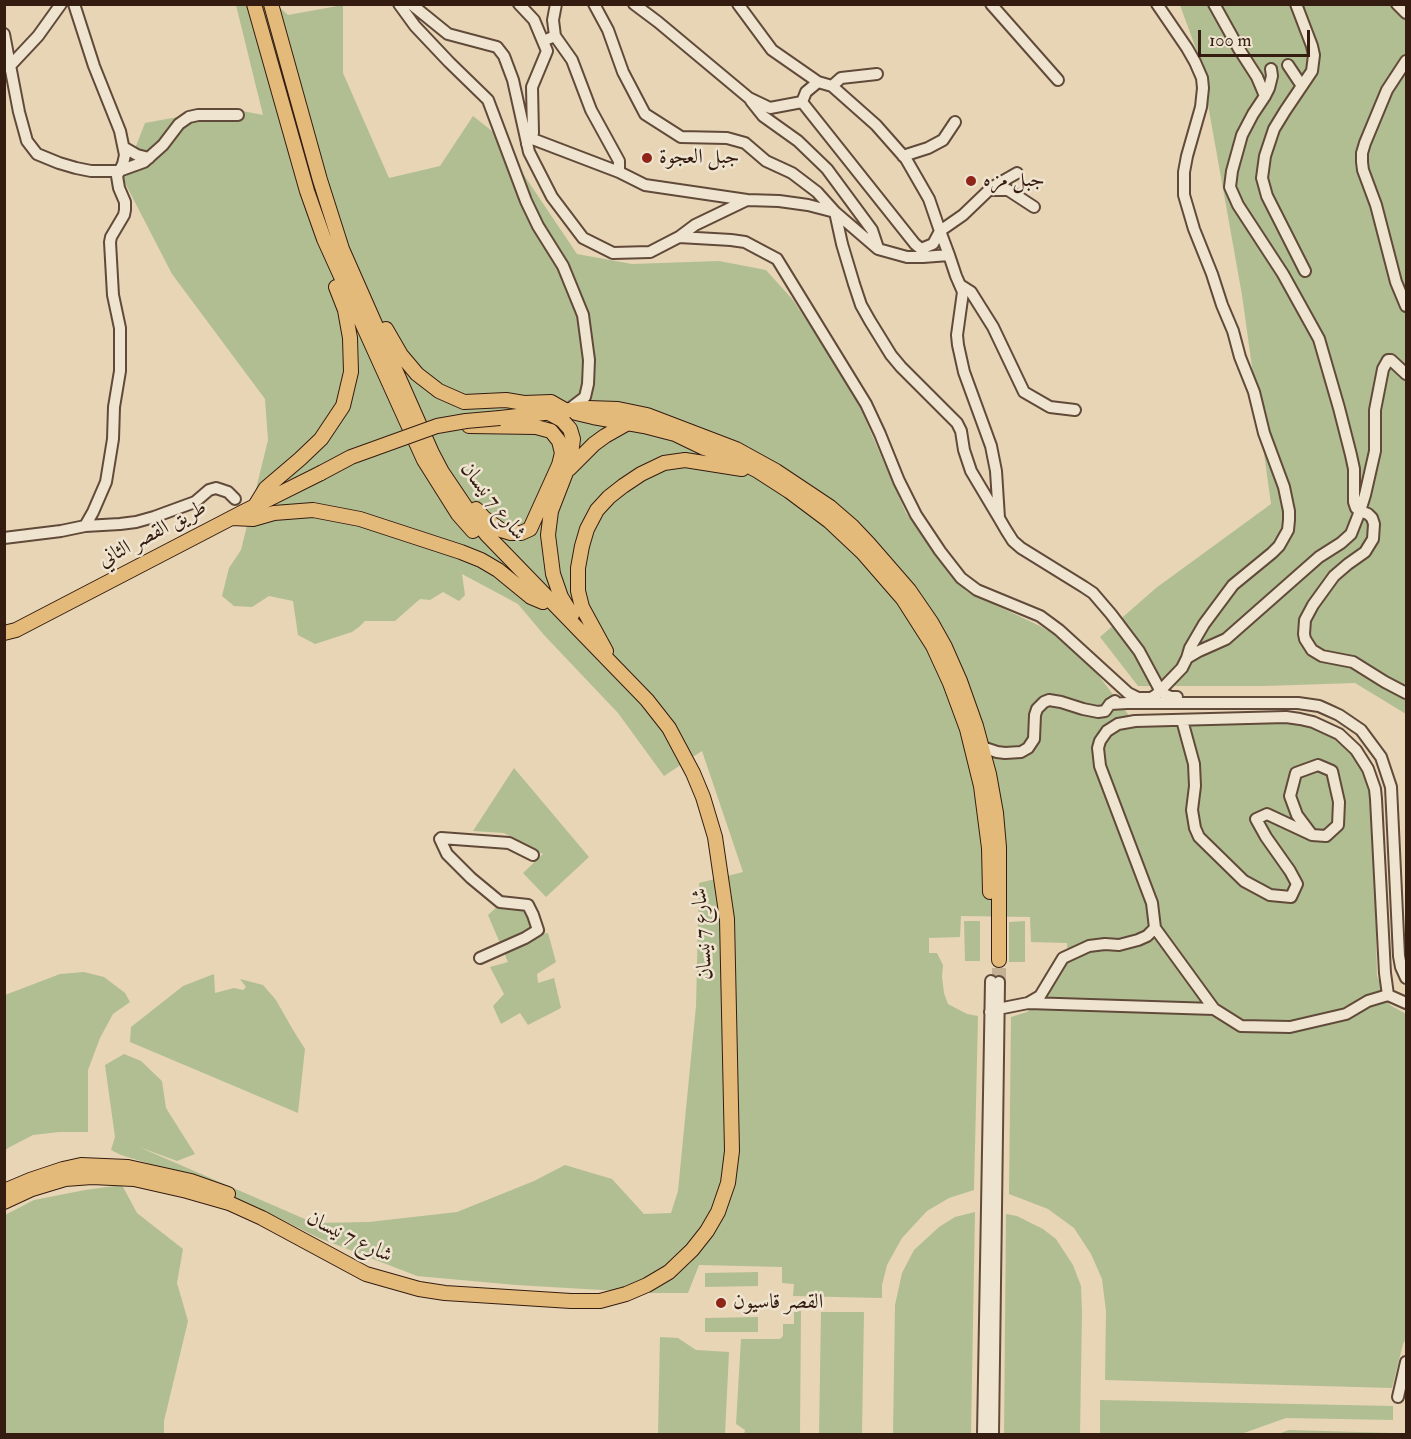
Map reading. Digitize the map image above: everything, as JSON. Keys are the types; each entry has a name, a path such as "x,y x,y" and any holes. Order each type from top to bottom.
{"main road":[{"name":"شارع 7 نيسان","path":"4,1191 30,1180 81,1165 128,1167 191,1182 232,1196 266,1210 369,1266 421,1281 446,1285 571,1293 598,1291 624,1285 664,1266 686,1245 700,1226 710,1209 719,1181 724,1150 718,920 706,839 695,799 686,777 662,734 642,706 483,543 458,514 424,460 324,239 307,191 254,4"},
{"name":"شارع 7 نيسان","path":"4,1202 32,1189 65,1179 92,1177 134,1179 229,1203 262,1218 366,1274 419,1289 445,1293 600,1301 648,1285 669,1272 692,1251 718,1212 728,1183 732,1151 727,919 714,837 703,797 669,728 647,700 487,536 442,472 342,249 323,192 271,4"},
{"path":"255,506 266,488 321,439 343,406 351,372 350,338 345,310 320,250 307,191"},
{"path":"368,306 387,330 406,361 417,374 439,391 464,402 506,400 524,403 551,402 567,410 585,416 675,434 758,471 829,521 863,553 903,599 933,646 967,729 981,786 989,848 995,960 999,847 996,813 982,747 960,681 931,622 909,590 852,526 830,507 763,463 736,450 647,416 608,408 588,408 567,410 499,422"},
{"path":"549,413 562,420 570,429 573,439 570,462 551,511 548,535 550,555 553,574 561,597 584,635"},
{"name":"طريق القصر الثاني","path":"4,633 26,625 351,457 437,426 466,421 499,422"},
{"path":"442,472 460,487 472,505 493,525 511,533 521,533 530,529 559,465 562,453 559,441 551,431 499,422"},
{"path":"566,473 594,444 628,423"},
{"path":"614,666 582,607 578,591 578,568 582,546 587,529 597,510 623,486 664,463 685,460 758,471"},
{"path":"230,518 253,519 274,513 313,510 360,519 480,560 498,570 531,597 543,602"}],"street":[{"path":"7,69 38,36 62,4"},
{"path":"74,4 125,148 125,160 118,171 117,182 126,207 110,242 113,295 120,328 120,371 114,407 113,439 106,482 85,526"},
{"path":"399,4 414,26 488,100 526,201 538,226 563,266 583,315 590,360 585,397 567,410"},
{"path":"411,4 448,34 497,47 504,56 513,80 528,141 528,152 552,197 583,238 613,253 650,252 679,237 694,225 747,200"},
{"path":"519,4 534,20 547,51 532,87 533,133 528,141"},
{"path":"556,4 555,36 572,60 591,110 619,161 619,172"},
{"path":"594,4 608,30 623,72 645,114 681,137 727,138 745,143 766,161 792,173 817,192 835,212 878,249 907,257 922,253 949,255"},
{"path":"634,4 749,99 763,116 798,141 826,169 872,230 878,249"},
{"path":"738,4 772,50 818,82 832,86 876,125 903,156 929,199 963,292 957,335 958,345 964,372 991,446 996,471 999,518"},
{"path":"991,4 1058,80"},
{"path":"679,237 745,242 777,259 866,404 923,526 961,578 977,590 1030,611 1050,623 1128,693 1138,698 1151,698 1182,668 1204,624 1233,585 1279,546 1288,530 1289,511 1284,487 1264,434 1254,392 1194,229 1184,195 1184,172 1201,107 1202,78 1187,48 1157,4"},
{"path":"1214,4 1257,77 1265,96"},
{"path":"1296,4 1309,35 1314,55 1312,71 1274,129 1265,156 1262,178 1267,196 1305,271"},
{"path":"1397,4 1407,13"},
{"path":"4,34 7,69 27,141 37,154 76,168 91,171 118,171 137,166 155,154 184,120 198,115 238,115"},
{"path":"543,41 555,36"},
{"path":"1407,61 1387,90 1362,153 1363,170 1376,205 1396,282 1407,306"},
{"path":"1288,65 1302,86"},
{"path":"1271,69 1271,82 1265,96 1242,135 1230,187 1238,205 1283,274 1319,339 1352,462 1354,502 1356,508 1368,514 1374,524 1373,539 1365,552 1341,569 1323,589 1313,605 1305,620 1305,639 1312,650 1322,656 1353,662 1407,693"},
{"path":"832,86 842,78 878,74"},
{"path":"802,102 806,92 818,82"},
{"path":"749,99 770,108 802,102"},
{"path":"802,102 922,253"},
{"path":"903,156 943,140 956,122"},
{"path":"528,141 619,172 645,184 747,200 789,202 835,212"},
{"path":"125,148 137,155 149,158"},
{"path":"922,253 933,244 940,231 963,215 989,189 1017,173"},
{"path":"989,189 1008,190 1034,207"},
{"path":"835,212 842,244 861,305 900,367 957,423 970,471 1010,536 1021,548 1084,586 1102,602 1138,651 1160,690 1171,697 1177,697"},
{"path":"960,285 971,292 993,327 1024,392 1050,407 1075,410"},
{"path":"1187,658 1226,639 1319,557 1351,534 1365,495 1375,451 1375,410 1383,369 1388,360 1391,360 1407,374"},
{"path":"4,538 85,526 120,525 154,517 195,502 209,490 216,488 228,492 235,499"},
{"path":"982,747 1005,753 1021,752 1028,748 1034,739 1037,709 1049,700 1098,712 1105,711 1110,704 1124,698 1128,693"},
{"path":"1110,704 1298,702 1319,706 1361,730 1381,757 1388,775 1399,956 1407,978"},
{"path":"1388,995 1384,973 1376,798 1372,779 1363,759 1348,742 1326,727 1286,717 1135,721 1118,724 1103,735 1098,748 1100,766 1152,903 1155,928 1214,1009 1241,1026 1290,1027 1346,1014 1368,1001 1388,995 1407,1003"},
{"path":"1182,720 1194,764 1195,786 1192,810 1195,828 1199,837 1244,881 1270,895 1291,897 1297,884 1256,819 1267,814 1312,835 1326,836 1338,825 1340,802 1332,771 1318,765 1296,773 1290,796 1298,815 1312,835"},
{"path":"480,958 538,930 533,915 528,905 500,902 485,890 447,854 440,838 509,843 533,855"},
{"path":"1028,1003 1040,996 1063,958 1089,946 1119,945 1138,940 1147,936 1155,928"},
{"path":"983,1434 995,982"},
{"path":"994,1011 1028,1003 1214,1009"},
{"path":"993,1434 994,1011"},
{"path":"1398,1397 1407,1362"}],"green space":[{"path":"236,5 277,5 288,15 343,5 343,73 389,178 440,166 473,116 497,135 577,254 632,264 719,261 766,270 793,300 852,389 906,513 966,591 1040,626 1079,650 1134,722 1294,717 1346,735 1363,762 1373,813 1377,976 1390,1005 1406,1014 1406,1339 1392,1388 1105,1380 1106,1311 1102,1279 1091,1254 1074,1228 1048,1209 1009,1194 1011,1017 1027,1012 1040,1003 1068,961 1067,943 1031,942 1030,917 961,916 960,937 929,938 929,953 937,953 943,965 944,993 948,1004 967,1014 978,1016 974,1190 949,1198 927,1211 902,1238 887,1265 882,1285 882,1298 793,1296 794,1284 782,1283 782,1267 699,1265 688,1293 516,1285 417,1276 319,1238 248,1203 170,1170 111,1150 115,1137 105,1065 124,1054 141,1061 162,1081 166,1108 195,1154 177,1161 139,1147 314,1223 369,1222 457,1212 534,1181 565,1165 612,1179 644,1214 671,1213 678,1191 696,1006 699,883 743,872 702,751 664,776 618,713 518,604 462,574 465,595 459,601 443,592 430,600 420,599 395,621 365,621 352,632 315,644 298,635 293,601 269,596 252,607 234,606 222,596 229,568 241,550 268,440 265,399 172,274 123,179 145,123 227,108 263,115"},
{"path":"1180,5 1406,5 1406,714 1355,683 1138,686 1100,637 1156,588 1271,504 1242,295 1200,60"},
{"path":"514,768 589,857 546,897 523,873 543,854 504,833 473,831"},
{"path":"499,905 527,909 537,935 548,933 556,962 537,974 538,983 554,978 561,1008 528,1025 520,1013 501,1024 493,1006 504,994 490,967 508,962 488,915"},
{"path":"964,921 980,921 980,961 965,961"},
{"path":"1025,921 1025,962 1009,962 1009,922"},
{"path":"84,972 104,977 125,993 130,1002 113,1014 100,1038 88,1070 88,1132 33,1135 5,1151 5,995 60,974"},
{"path":"214,974 215,993 234,988 243,990 246,987 240,979 263,985 276,1000 305,1049 298,1113 130,1042 131,1027 183,986"},
{"path":"122,1185 137,1213 183,1249 177,1283 188,1321 164,1421 164,1434 5,1434 5,1215 34,1200"},
{"path":"975,1212 971,1434 893,1434 895,1305 902,1273 914,1250 939,1227 955,1217"},
{"path":"1006,1214 1017,1216 1043,1229 1056,1239 1073,1265 1081,1286 1080,1434 1004,1434"},
{"path":"758,1272 758,1286 705,1287 705,1273"},
{"path":"801,1311 800,1434 744,1434 745,1430 736,1424 741,1339 780,1339 783,1336 783,1324 794,1324 794,1312"},
{"path":"821,1312 864,1312 862,1434 819,1434"},
{"path":"758,1317 758,1332 705,1332 705,1318"},
{"path":"660,1337 678,1338 696,1350 729,1352 725,1434 658,1434"},
{"path":"1100,1400 1393,1406 1393,1420 1286,1418 1241,1434 1100,1434"},
{"path":"1289,1430 1392,1433 1393,1434 1278,1434"}],"tunnel":[{"path":"999,960 999,982"}],"place":[{"name":"جبل العجوة","path":"647,158"},
{"name":"جبل مزه","path":"971,181"},
{"name":"القصر قاسيون","path":"721,1303"}]}
